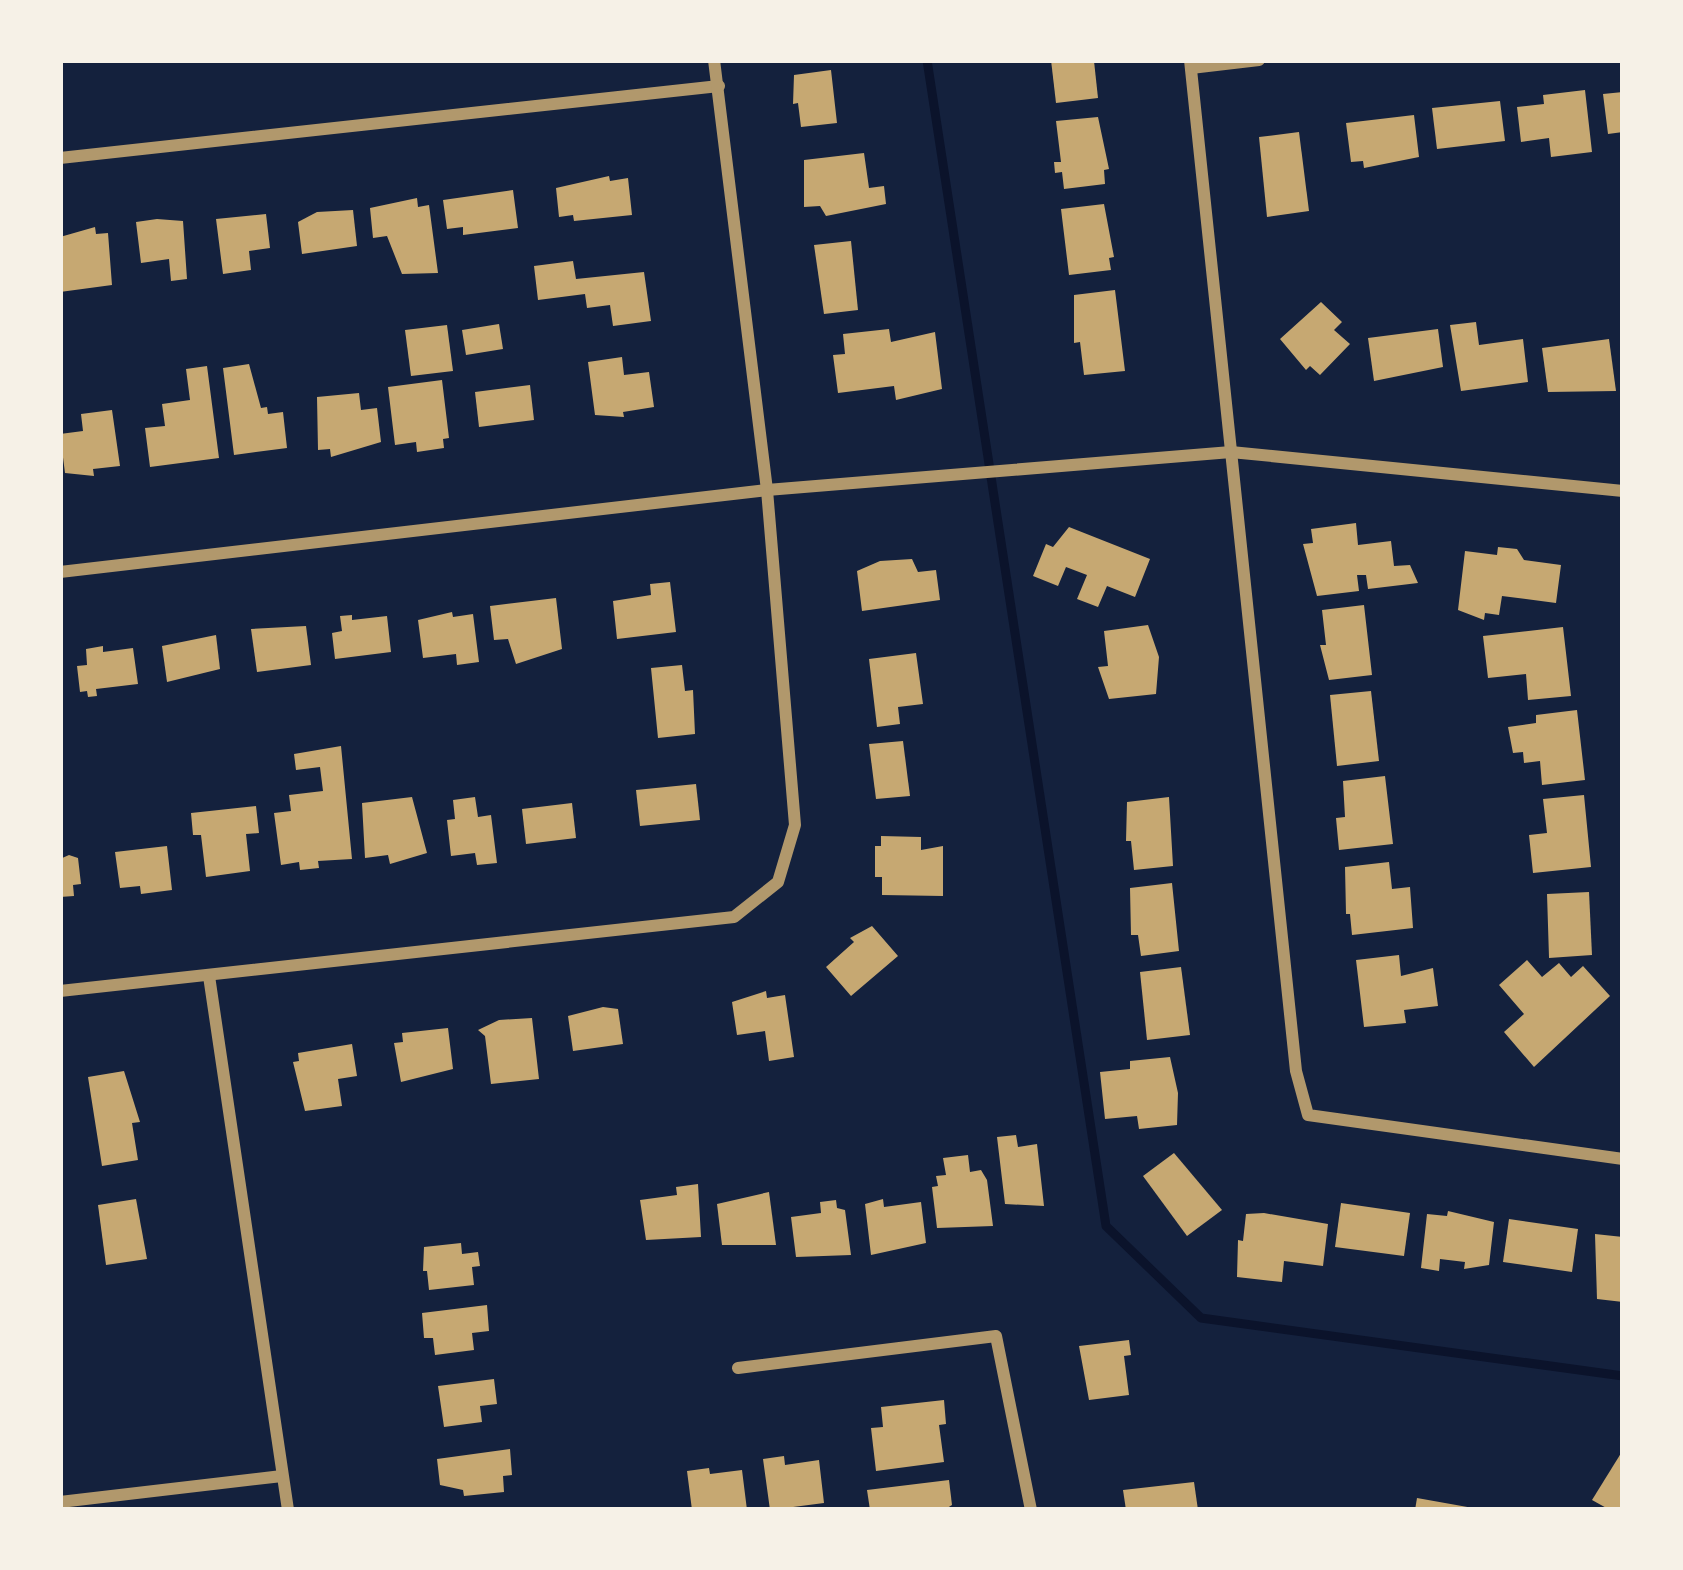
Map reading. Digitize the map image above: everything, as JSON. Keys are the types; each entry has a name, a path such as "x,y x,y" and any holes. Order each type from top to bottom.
{"street":[{"path":"60,991 734,916 778,882 796,825 766,490 714,60"},
{"path":"1259,60 1190,64 1296,1071 1309,1115 1623,1160"},
{"path":"60,158 719,86"},
{"path":"60,572 766,490 1231,452 1623,491"},
{"path":"209,976 288,1510"},
{"path":"738,1368 996,1336 1031,1510"},
{"path":"60,1502 282,1476"}],"building":[{"path":"1051,60 1094,61 1098,98 1056,103"},
{"path":"831,70 837,123 801,127 798,103 793,104 794,75"},
{"path":"1585,90 1592,152 1551,157 1549,138 1521,142 1517,107 1544,104 1543,95"},
{"path":"1623,92 1623,132 1608,134 1603,94"},
{"path":"1500,101 1505,141 1437,149 1432,108"},
{"path":"1414,115 1419,157 1364,168 1363,161 1351,162 1346,123"},
{"path":"1098,117 1109,169 1104,170 1105,184 1064,189 1062,172 1055,173 1054,162 1061,162 1056,121"},
{"path":"1299,132 1309,211 1267,217 1259,137"},
{"path":"864,153 869,188 884,186 886,204 826,216 820,206 804,207 804,160"},
{"path":"609,176 610,181 628,178 632,215 574,221 573,215 559,217 556,188"},
{"path":"513,190 518,228 463,235 463,227 447,229 443,200"},
{"path":"417,198 418,207 429,205 438,273 402,274 387,236 373,238 370,208"},
{"path":"1104,204 1114,257 1109,258 1111,270 1069,275 1061,209"},
{"path":"353,210 357,246 302,254 298,222 317,212"},
{"path":"266,214 270,248 249,251 251,270 223,274 216,219"},
{"path":"183,221 187,279 171,281 169,259 141,263 136,222"},
{"path":"95,227 96,234 108,233 112,285 60,292 60,237"},
{"path":"851,241 858,310 824,314 814,245"},
{"path":"573,261 576,279 644,272 651,321 613,326 610,305 587,308 585,294 538,300 534,266"},
{"path":"1115,290 1125,371 1084,375 1080,342 1074,343 1074,295"},
{"path":"1321,302 1342,322 1334,330 1350,344 1320,375 1310,366 1306,370 1280,339"},
{"path":"1476,322 1479,345 1523,339 1528,382 1461,391 1450,325"},
{"path":"499,324 503,349 466,355 462,330"},
{"path":"447,325 453,371 411,376 405,330"},
{"path":"889,329 891,342 935,332 942,389 896,400 894,386 838,393 833,355 845,354 843,334"},
{"path":"1438,329 1443,367 1374,381 1368,338"},
{"path":"1609,339 1616,391 1548,392 1542,348"},
{"path":"622,357 624,375 649,372 654,407 623,412 624,417 595,415 588,362"},
{"path":"249,364 261,408 267,407 268,414 283,412 287,448 234,455 223,368"},
{"path":"207,366 219,458 150,467 145,428 165,426 162,404 190,400 186,369"},
{"path":"442,380 449,438 443,439 444,448 417,452 416,442 395,445 388,387"},
{"path":"530,385 534,420 479,427 475,392"},
{"path":"359,393 361,410 377,408 381,442 331,457 330,449 318,450 317,397"},
{"path":"112,410 120,466 93,469 94,476 65,473 60,434 83,431 81,414"},
{"path":"1356,523 1358,545 1391,541 1394,566 1410,565 1418,583 1368,589 1366,575 1357,575 1359,591 1317,596 1303,544 1313,543 1311,529"},
{"path":"1069,527 1150,559 1135,597 1107,586 1098,607 1077,599 1087,575 1066,567 1058,586 1033,576 1046,544 1053,547"},
{"path":"1498,547 1517,549 1524,560 1561,565 1556,603 1502,596 1499,615 1485,613 1484,620 1458,610 1465,551 1497,555"},
{"path":"912,559 918,572 936,570 940,600 862,611 857,571 880,561"},
{"path":"670,582 676,632 617,639 613,601 651,595 650,584"},
{"path":"556,598 562,649 516,664 508,639 494,640 490,606"},
{"path":"1364,605 1372,675 1329,680 1320,645 1326,645 1322,610"},
{"path":"452,612 453,617 473,614 479,662 457,665 456,654 423,658 418,620"},
{"path":"352,615 352,620 387,616 391,652 335,659 332,633 342,631 340,616"},
{"path":"1148,625 1159,657 1156,694 1109,699 1098,667 1108,666 1104,631"},
{"path":"306,626 311,665 257,672 251,629"},
{"path":"1563,627 1571,696 1528,700 1526,674 1488,678 1483,636"},
{"path":"216,635 220,669 167,682 162,646"},
{"path":"103,646 103,652 133,648 138,684 96,689 97,696 88,697 87,691 80,692 77,666 87,665 86,649"},
{"path":"916,653 923,704 898,707 900,724 877,727 869,659"},
{"path":"682,665 685,691 693,690 695,734 658,738 651,668"},
{"path":"1371,691 1379,761 1337,766 1330,695"},
{"path":"1577,710 1585,780 1542,785 1540,761 1524,763 1523,752 1513,753 1508,727 1536,723 1536,715"},
{"path":"903,741 910,796 876,799 869,744"},
{"path":"341,746 352,859 318,861 319,868 300,870 299,862 281,865 274,813 291,811 289,795 323,791 320,767 296,770 294,754"},
{"path":"1385,776 1393,844 1339,850 1336,818 1345,817 1343,781"},
{"path":"696,784 700,820 640,826 636,790"},
{"path":"1584,795 1591,867 1533,873 1529,835 1547,833 1543,799"},
{"path":"412,797 427,853 390,864 388,855 365,858 362,803"},
{"path":"475,797 478,817 491,815 497,863 477,865 475,853 451,856 447,820 455,819 453,800"},
{"path":"1169,797 1173,866 1134,870 1131,841 1126,841 1127,802"},
{"path":"572,803 576,838 526,844 522,809"},
{"path":"256,806 259,833 246,834 250,871 206,877 201,835 193,835 191,813"},
{"path":"881,836 921,837 921,850 943,846 943,896 882,895 882,877 875,877 875,846 881,846"},
{"path":"167,846 172,890 141,894 140,886 120,888 115,852"},
{"path":"78,858 81,884 73,885 74,896 60,897 60,859"},
{"path":"1389,862 1392,889 1410,887 1413,928 1352,935 1350,914 1346,914 1345,867"},
{"path":"1172,883 1179,951 1141,956 1138,935 1131,935 1130,888"},
{"path":"1589,892 1592,955 1549,958 1547,894"},
{"path":"872,926 898,956 851,996 826,967 854,942 850,938"},
{"path":"1399,955 1401,976 1433,968 1438,1006 1404,1010 1406,1023 1364,1027 1356,960"},
{"path":"1527,960 1542,977 1559,963 1571,977 1583,966 1610,996 1534,1067 1504,1032 1524,1014 1499,985"},
{"path":"1181,967 1190,1035 1147,1040 1140,972"},
{"path":"766,991 767,998 785,995 794,1057 769,1061 765,1031 737,1035 732,1002"},
{"path":"603,1007 618,1009 623,1044 573,1051 568,1016"},
{"path":"532,1018 539,1079 491,1084 485,1036 478,1030 499,1020"},
{"path":"448,1028 453,1069 401,1082 394,1043 403,1042 402,1033"},
{"path":"352,1044 357,1076 338,1079 342,1106 305,1111 293,1062 299,1061 298,1053"},
{"path":"1170,1057 1178,1093 1177,1125 1139,1129 1137,1116 1105,1119 1100,1072 1130,1069 1130,1061"},
{"path":"124,1071 140,1122 132,1123 138,1160 102,1166 88,1077"},
{"path":"1016,1135 1018,1147 1037,1144 1044,1206 1005,1204 997,1137"},
{"path":"1174,1153 1222,1210 1187,1236 1143,1176"},
{"path":"968,1155 970,1172 981,1170 987,1180 993,1226 937,1228 932,1187 938,1186 936,1176 946,1175 943,1158"},
{"path":"698,1184 701,1237 646,1240 640,1200 677,1195 676,1187"},
{"path":"769,1192 776,1245 722,1245 717,1204"},
{"path":"136,1199 147,1259 106,1265 98,1205"},
{"path":"883,1199 884,1207 921,1202 926,1243 871,1255 865,1204"},
{"path":"836,1200 837,1208 845,1210 851,1255 796,1257 791,1217 821,1213 820,1202"},
{"path":"1341,1203 1410,1213 1404,1256 1335,1247"},
{"path":"1448,1211 1494,1222 1489,1265 1464,1269 1465,1262 1440,1259 1439,1271 1421,1268 1427,1214 1447,1216"},
{"path":"1246,1214 1328,1224 1323,1266 1284,1261 1282,1282 1237,1277 1238,1240 1243,1241"},
{"path":"1509,1219 1578,1229 1572,1272 1503,1262"},
{"path":"1595,1234 1623,1237 1623,1302 1597,1299"},
{"path":"461,1243 462,1254 478,1252 480,1266 472,1267 474,1285 429,1290 427,1271 423,1271 424,1247"},
{"path":"487,1305 489,1331 472,1333 474,1350 435,1355 433,1338 424,1338 422,1313"},
{"path":"1129,1340 1131,1355 1124,1356 1129,1395 1089,1400 1079,1346"},
{"path":"494,1379 497,1404 480,1406 482,1422 444,1427 438,1386"},
{"path":"944,1400 946,1424 939,1425 944,1462 876,1471 871,1428 883,1427 881,1407"},
{"path":"510,1449 512,1475 503,1476 504,1492 464,1496 463,1490 440,1485 437,1459"},
{"path":"1623,1450 1623,1510 1610,1510 1592,1500"},
{"path":"784,1456 785,1465 819,1460 824,1503 770,1510 763,1459"},
{"path":"709,1468 710,1474 742,1470 747,1510 692,1510 687,1471"},
{"path":"949,1480 952,1505 944,1510 870,1510 867,1490"},
{"path":"1194,1482 1198,1510 1126,1510 1123,1490"},
{"path":"1417,1498 1473,1508 1415,1510"}],"waterway":[{"path":"927,60 1106,1226 1201,1318 1623,1376"}]}
